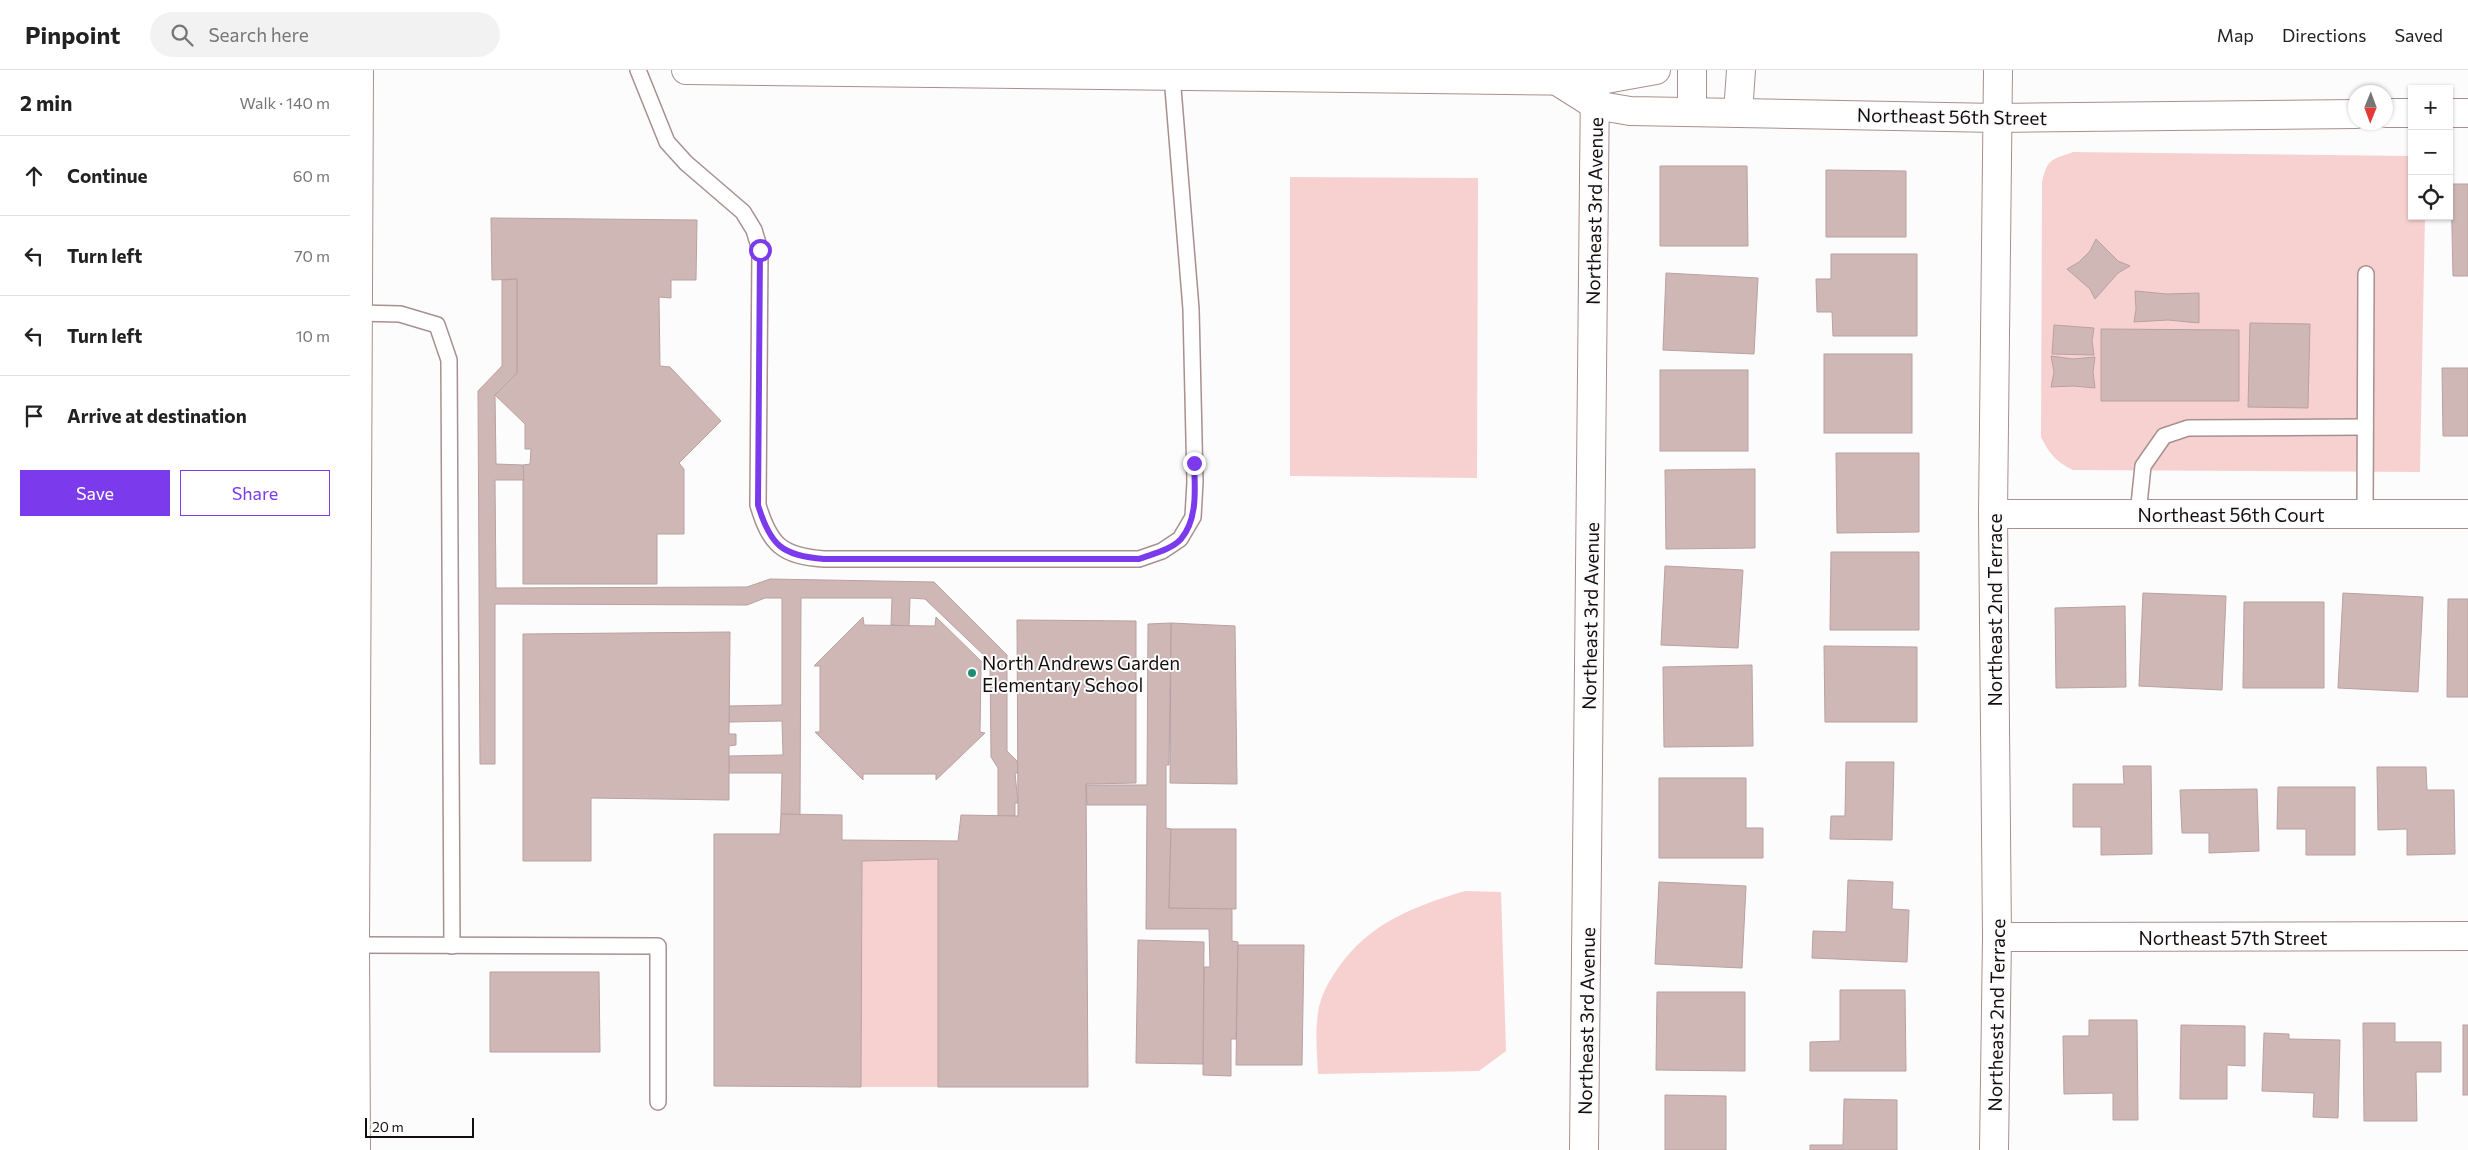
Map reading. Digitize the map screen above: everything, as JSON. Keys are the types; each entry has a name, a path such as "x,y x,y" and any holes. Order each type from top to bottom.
{"street":[{"path":"356,1150 355,945 359,70"},
{"name":"Northeast 56th Street","path":"686,70 1557,81 1595,93 1630,111 1997,118 2348,114"},
{"path":"1595,93 1656,70"},
{"path":"1692,70 1692,112"},
{"path":"1738,113 1741,70"},
{"name":"Northeast 2nd Terrace","path":"1994,1150 1997,937 1993,514 1998,70"},
{"name":"Northeast 3rd Avenue","path":"1584,1150 1595,93"},
{"path":"2453,113 2468,112"},
{"path":"2393,114 2408,113"},
{"name":"Northeast 56th Court","path":"1993,514 2468,514"},
{"name":"Northeast 57th Street","path":"1997,937 2468,936"}],"lane":[{"path":"638,70 667,142 686,163 743,212 754,230 760,250 758,505 765,529 779,546 799,557 824,559 1139,559 1162,551 1180,539 1193,516 1195,482 1191,309 1172,76"},
{"path":"2365,514 2366,274"},
{"path":"358,313 400,314 437,325 449,360 452,946"},
{"path":"2138,514 2143,466 2164,436 2188,428 2365,427"},
{"path":"355,945 658,946 658,1102"}],"shaded area":[{"path":"2073,152 2408,156 2408,220 2425,220 2420,472 2073,470 2058,460 2047,448 2041,437 2042,182 2048,165 2051,161"},
{"path":"1290,177 1478,178 1477,478 1290,476"},
{"path":"938,859 938,1087 861,1087 862,861"},
{"path":"1465,891 1501,892 1506,1051 1479,1071 1318,1074 1316,1035 1319,1007 1328,983 1350,952 1364,939 1394,918 1428,903"}],"building":[{"path":"1660,166 1747,166 1748,246 1660,246"},
{"path":"1826,170 1906,171 1906,237 1826,237"},
{"path":"2453,184 2468,184 2468,276 2453,276"},
{"path":"491,218 697,220 696,280 671,280 671,298 659,297 660,366 670,367 721,421 679,463 684,469 684,534 657,534 657,584 523,584 523,465 530,464 531,449 525,449 525,424 495,395 517,373 517,279 492,280"},
{"path":"2096,239 2118,261 2130,266 2118,273 2095,299 2090,289 2067,269 2079,262 2090,251"},
{"path":"1831,254 1917,254 1917,336 1833,336 1832,312 1817,312 1816,279 1831,279"},
{"path":"1666,273 1758,278 1754,354 1663,350"},
{"path":"517,279 517,373 495,395 496,464 523,465 524,480 495,480 496,588 747,587 770,579 934,582 1007,655 1007,751 1018,762 1018,773 1015,773 1018,803 1015,803 1015,816 998,816 998,768 991,757 990,661 925,599 910,598 909,626 891,625 892,598 801,598 800,815 781,814 782,773 729,773 729,756 783,755 782,721 729,722 729,706 782,705 782,598 765,598 747,605 495,604 495,764 480,764 478,391 502,366 502,280"},
{"path":"2135,291 2167,294 2199,293 2199,323 2168,320 2134,322 2136,309"},
{"path":"2250,323 2310,324 2308,408 2248,407"},
{"path":"2054,325 2094,328 2092,341 2094,355 2052,354"},
{"path":"2101,329 2239,330 2239,401 2101,401"},
{"path":"1824,354 1912,354 1912,433 1824,433"},
{"path":"2051,356 2073,359 2095,357 2093,372 2095,388 2051,387 2054,372"},
{"path":"2442,368 2468,368 2468,436 2443,436"},
{"path":"1660,370 1748,370 1748,451 1660,451"},
{"path":"1836,453 1919,453 1919,532 1837,533"},
{"path":"1755,469 1755,548 1666,549 1665,470"},
{"path":"1831,552 1919,552 1919,630 1830,630"},
{"path":"1665,566 1743,570 1738,648 1661,645"},
{"path":"2143,593 2226,596 2222,690 2139,686"},
{"path":"2343,593 2423,597 2418,692 2338,688"},
{"path":"2448,599 2468,599 2468,697 2447,697"},
{"path":"2244,602 2324,602 2324,688 2243,688"},
{"path":"2125,606 2126,687 2056,688 2055,608"},
{"path":"863,617 864,625 935,626 936,617 986,666 981,667 980,732 985,733 936,780 936,774 863,774 863,780 815,732 820,732 820,666 814,666"},
{"path":"1017,620 1136,621 1136,783 1086,784 1088,1087 938,1087 938,859 862,861 861,1087 714,1086 714,834 780,834 781,814 842,815 842,840 958,841 961,815 1018,816"},
{"path":"1171,623 1235,626 1237,784 1170,783"},
{"path":"1171,623 1169,765 1166,765 1166,828 1171,829 1169,908 1232,908 1232,941 1238,942 1236,1039 1231,1039 1231,1076 1203,1075 1204,967 1210,967 1209,929 1146,929 1147,805 1087,805 1086,785 1147,785 1148,624"},
{"path":"730,632 729,734 736,734 736,745 729,746 729,800 591,798 591,861 523,861 523,634"},
{"path":"1824,646 1917,647 1917,722 1825,722"},
{"path":"1752,665 1753,746 1664,747 1663,667"},
{"path":"1846,762 1894,762 1892,840 1830,839 1831,816 1845,816"},
{"path":"2123,766 2151,766 2152,854 2101,855 2101,827 2073,827 2073,784 2124,784"},
{"path":"2377,767 2426,767 2427,790 2454,790 2455,854 2407,855 2407,829 2378,830"},
{"path":"1659,778 1746,778 1746,828 1763,828 1763,858 1659,858"},
{"path":"2278,787 2355,787 2355,855 2306,855 2306,829 2277,829"},
{"path":"2257,789 2259,851 2209,853 2209,833 2182,833 2180,790"},
{"path":"1171,829 1236,829 1236,909 1169,908"},
{"path":"1848,880 1893,882 1892,909 1909,910 1907,962 1812,958 1813,931 1846,932"},
{"path":"1659,882 1746,886 1742,968 1655,964"},
{"path":"1138,940 1204,942 1203,1064 1136,1063"},
{"path":"1238,945 1304,945 1302,1065 1236,1065"},
{"path":"490,972 599,972 600,1052 490,1052"},
{"path":"1840,990 1905,990 1906,1071 1810,1071 1810,1042 1840,1041"},
{"path":"1657,992 1745,992 1745,1071 1656,1070"},
{"path":"2089,1020 2137,1020 2138,1120 2113,1120 2113,1093 2064,1094 2063,1036 2089,1036"},
{"path":"2363,1023 2395,1023 2395,1042 2441,1042 2441,1072 2416,1072 2417,1121 2364,1121"},
{"path":"2181,1025 2245,1026 2245,1066 2227,1065 2227,1099 2180,1099"},
{"path":"2463,1025 2468,1025 2468,1095 2463,1095"},
{"path":"2264,1033 2289,1034 2289,1039 2340,1040 2338,1118 2313,1117 2314,1093 2262,1091"},
{"path":"1665,1095 1726,1096 1726,1150 1665,1150"},
{"path":"1844,1099 1897,1100 1897,1150 1810,1150 1810,1145 1843,1145"}],"place":[{"name":"North Andrews Garden Elementary School","path":"972,673"}],"route":[{"path":"760,250 757,399 758,505 765,529 779,546 799,557 824,559 1139,559 1162,551 1180,539 1193,516 1194,463"}]}
